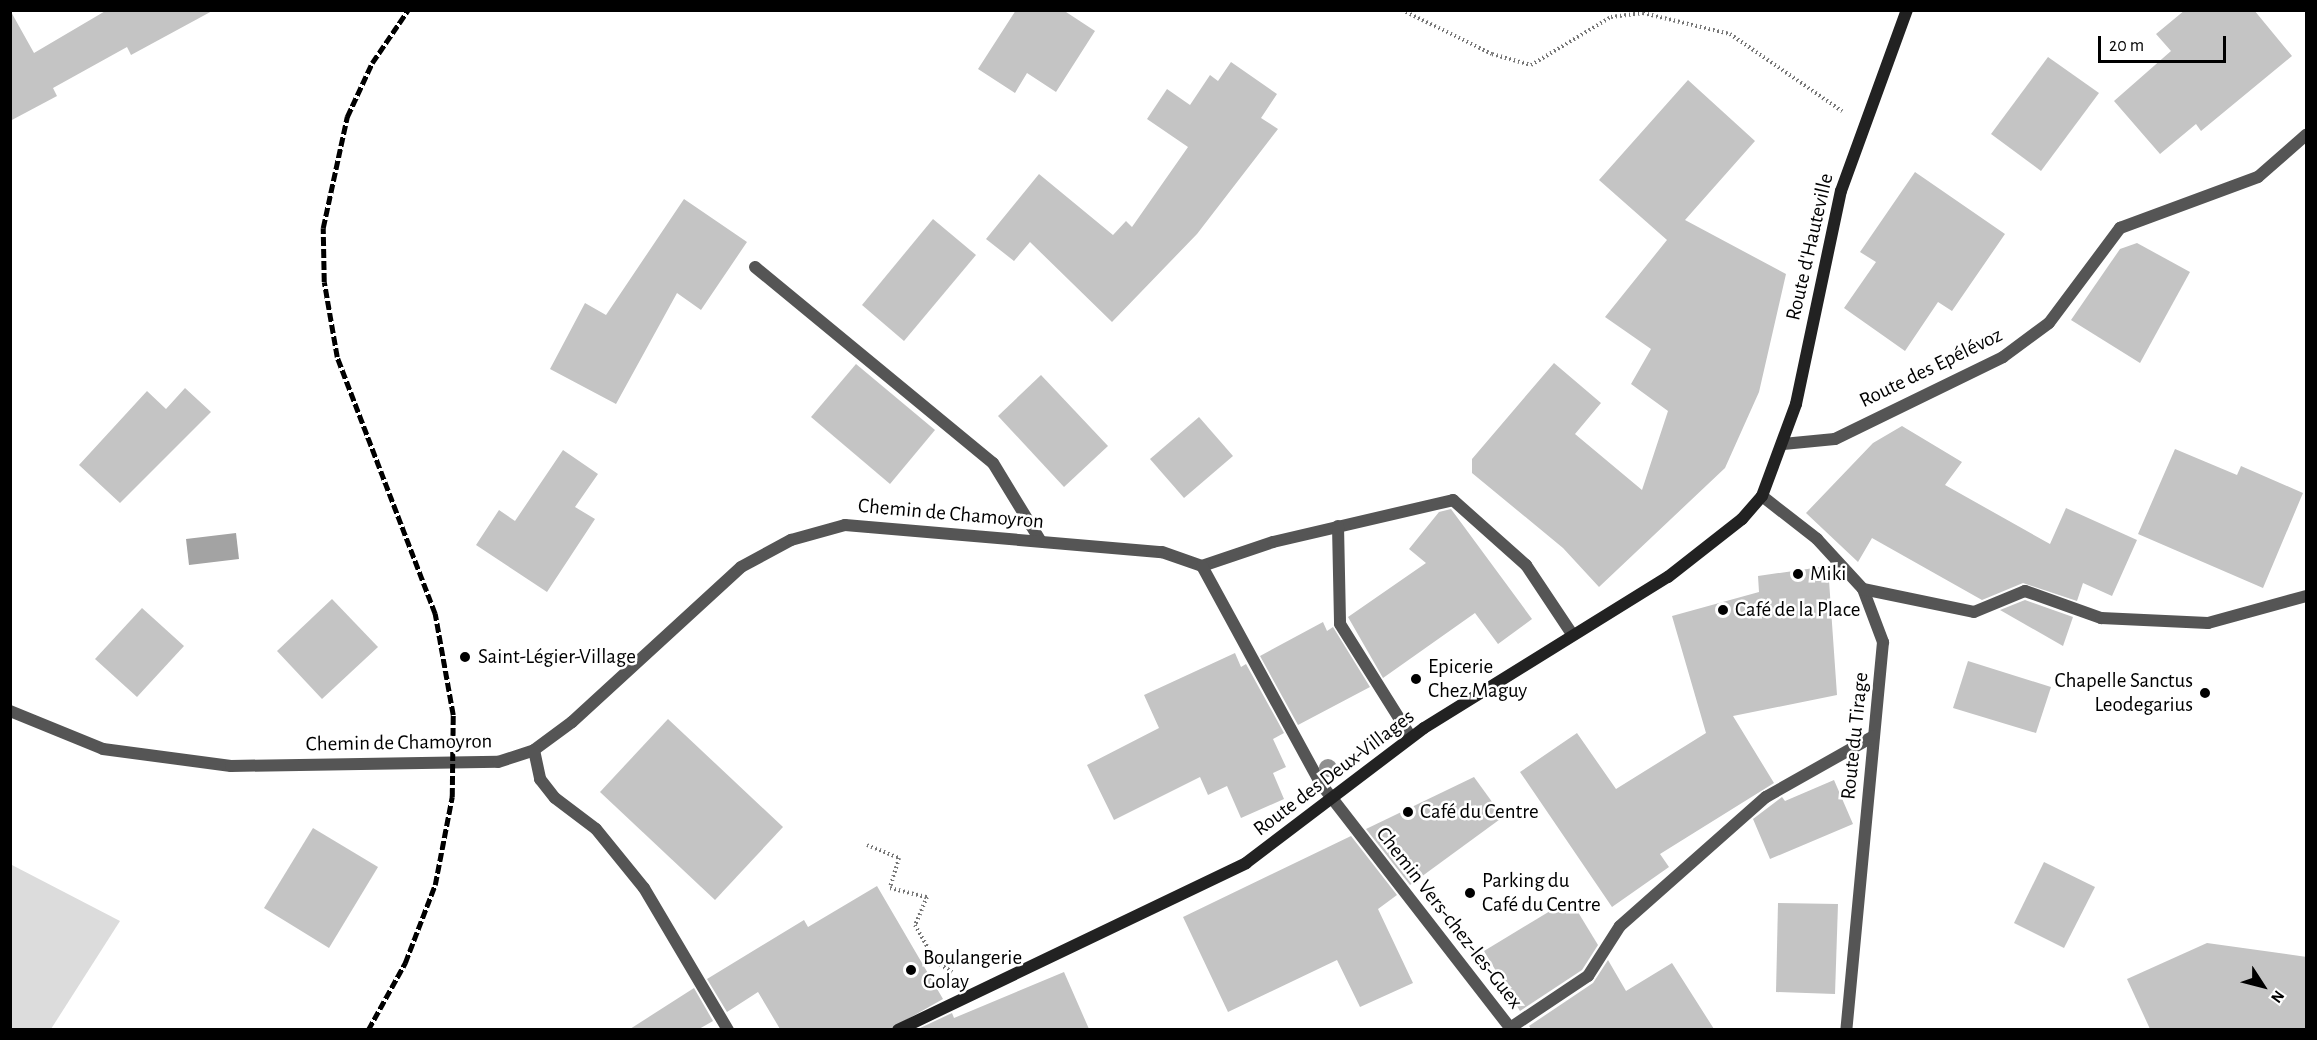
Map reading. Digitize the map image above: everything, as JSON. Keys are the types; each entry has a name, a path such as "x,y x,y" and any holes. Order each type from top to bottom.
{"main road":[{"name":"Route d'Hauteville","path":"1762,496 1783,444 1841,191 1862,125 1907,10"},
{"name":"Route des Deux-Villages","path":"898,1029 1246,863 1332,800 1411,737 1691,561 1762,496"}],"street":[{"name":"Route des Epélévoz","path":"1783,444 1835,438 2003,357 2049,323 2120,228 2240,185 2305,138"},
{"path":"754,267 993,463 1040,540"},
{"name":"Route du Tirage","path":"1762,496 1817,539 1863,589 1883,642 1846,1029"},
{"path":"1332,800 1202,566 1338,526 1453,500 1526,565 1572,634"},
{"name":"Chemin de Chamoyron","path":"10,711 103,749 231,766 434,766 498,762 534,750 572,722 741,567 791,540 845,525 1162,552 1202,566"},
{"path":"1338,526 1340,624 1411,737"},
{"path":"1863,589 1974,612 2025,591 2101,618 2208,623 2307,596"},
{"name":"Chemin Vers-chez-les-Guex","path":"1332,800 1510,1028 1588,976 1620,926 1766,797 1874,736"},
{"path":"534,750 540,779 555,798 596,829 645,888 728,1029"}],"path":[{"path":"1402,10 1492,54 1531,65 1611,17 1643,14 1730,34 1862,125"},
{"path":"867,845 899,858 890,888 927,897 915,925 936,962 960,977"}],"shaded area":[{"path":"236,533 239,559 189,565 186,539"},
{"path":"10,864 120,921 51,1029 11,1029"}],"building":[{"path":"10,10 34,53 107,10 214,10 131,55 127,47 53,88 57,96 10,121"},
{"path":"1016,10 1063,10 1095,31 1056,92 1027,73 1015,93 978,69"},
{"path":"2185,10 2254,10 2292,56 2201,131 2196,124 2160,154 2114,101 2171,51 2156,34"},
{"path":"2048,57 2099,93 2041,171 1991,134"},
{"path":"1231,62 1277,94 1261,118 1278,129 1197,234 1112,322 1030,242 1014,261 986,239 1039,174 1113,235 1126,221 1132,227 1188,147 1147,119 1167,89 1190,105 1210,75 1218,81"},
{"path":"1688,80 1755,141 1685,220 1786,274 1759,392 1725,468 1599,587 1563,548 1472,473 1472,459 1554,363 1601,403 1575,434 1642,490 1668,411 1631,384 1651,349 1605,317 1667,240 1599,180"},
{"path":"1915,172 2005,234 1952,311 1938,302 1905,351 1844,308 1876,262 1860,252"},
{"path":"684,199 747,242 701,310 677,293 616,404 550,369 585,303 606,315"},
{"path":"933,219 976,255 904,341 862,305"},
{"path":"2137,243 2190,272 2140,363 2071,320 2120,249"},
{"path":"856,364 935,430 890,484 811,417"},
{"path":"1041,375 1108,446 1064,487 998,416"},
{"path":"185,388 211,412 120,503 79,465 147,391 166,409"},
{"path":"1199,417 1233,456 1184,498 1150,459"},
{"path":"1902,426 1962,462 1945,485 2050,544 2066,508 2137,540 2112,596 2083,583 2077,601 2023,583 1982,600 1872,538 1858,562 1806,513 1873,443"},
{"path":"2175,449 2237,475 2241,466 2303,493 2263,588 2138,534"},
{"path":"563,450 598,474 575,507 595,519 547,592 476,545 499,510 515,521"},
{"path":"1451,509 1532,619 1498,644 1475,613 1383,678 1348,617 1426,563 1409,549 1439,512"},
{"path":"1828,566 1837,695 1733,716 1774,783 1660,854 1669,867 1612,907 1520,772 1577,733 1616,789 1706,733 1672,616 1759,592 1758,576"},
{"path":"332,599 378,647 322,699 277,651"},
{"path":"2025,600 2073,617 2063,646 2000,610"},
{"path":"142,608 184,646 137,697 95,659"},
{"path":"1323,622 1327,631 1333,627 1370,687 1298,725 1260,656"},
{"path":"1235,653 1241,667 1246,664 1284,733 1273,739 1286,767 1273,773 1284,799 1241,818 1227,786 1208,795 1200,777 1114,820 1087,765 1159,728 1144,695"},
{"path":"1968,661 2051,687 2036,733 1953,708"},
{"path":"668,719 783,827 715,900 600,792"},
{"path":"1474,777 1503,817 1410,885 1366,829"},
{"path":"1834,780 1853,824 1770,859 1753,819 1782,797 1785,801"},
{"path":"313,828 378,867 329,948 264,908"},
{"path":"1351,836 1397,895 1378,909 1413,983 1360,1007 1337,960 1228,1012 1183,917"},
{"path":"2044,862 2095,887 2064,948 2014,923"},
{"path":"877,886 943,999 890,1029 780,1029 758,992 727,1012 707,979 804,920 808,927"},
{"path":"1570,899 1598,945 1582,970 1520,1011 1484,951"},
{"path":"1778,903 1838,904 1835,994 1776,992"},
{"path":"2207,943 2307,957 2307,1029 2150,1029 2127,979"},
{"path":"1608,960 1626,991 1672,963 1714,1029 1531,1029 1529,1026 1593,983"},
{"path":"1064,972 1089,1029 918,1029 952,1013 954,1018"},
{"path":"694,988 713,1021 699,1029 630,1029"}],"railway":[{"path":"368,1030 405,963 435,885 452,797 453,715 435,614 337,357 324,282 323,228 347,117 372,63 408,10"}],"place":[{"name":"Miki","path":"1798,574"},
{"name":"Café de la Place","path":"1723,610"},
{"name":"Saint-Légier-Village","path":"465,657"},
{"name":"Epicerie Chez Maguy","path":"1416,679"},
{"name":"Chapelle Sanctus Leodegarius","path":"2205,693"},
{"name":"Café du Centre","path":"1408,812"},
{"name":"Parking du Café du Centre","path":"1470,893"},
{"name":"Boulangerie Golay","path":"911,970"}]}
